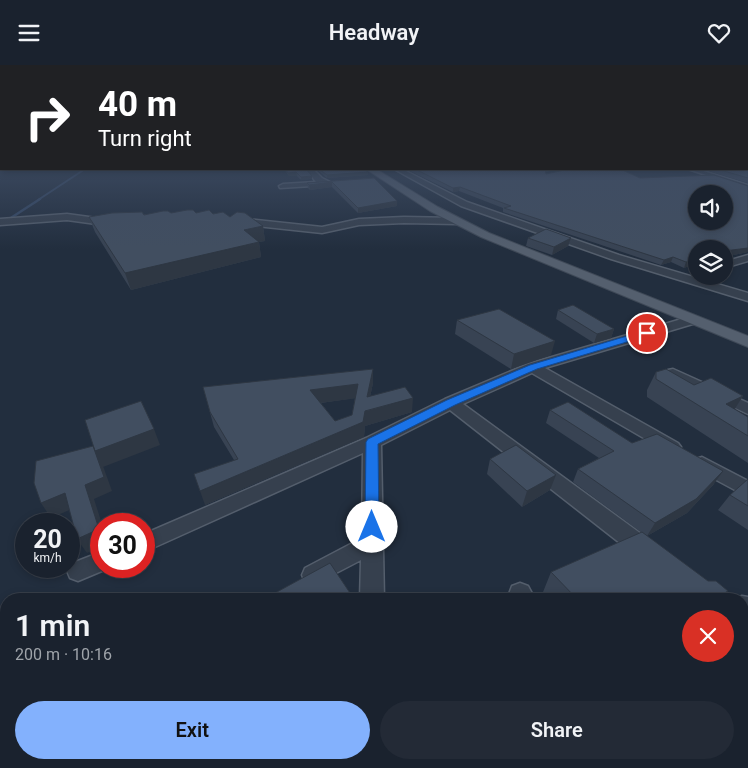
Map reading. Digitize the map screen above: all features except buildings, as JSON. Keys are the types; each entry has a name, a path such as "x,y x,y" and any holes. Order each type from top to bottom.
{"main road":[{"path":"394,184 457,221 485,235 748,342"}],"street":[{"path":"283,186 314,184"},
{"path":"425,184 464,204 615,257 688,275"},
{"path":"5,222 66,217 120,222"},
{"path":"230,221 322,231 358,222 404,220 457,221"},
{"path":"733,262 748,258"},
{"path":"716,285 748,297"},
{"path":"155,538 372,442 451,403 533,367 692,320"},
{"path":"533,367 748,490"},
{"path":"673,373 748,409"},
{"path":"451,403 663,563"},
{"path":"372,442 372,593"},
{"path":"294,585 372,543"}],"waterway":[{"path":"38,200 63,184"},
{"path":"0,225 40,199"}],"route":[{"path":"372,527 372,442 451,403 533,367 647,333"}]}
